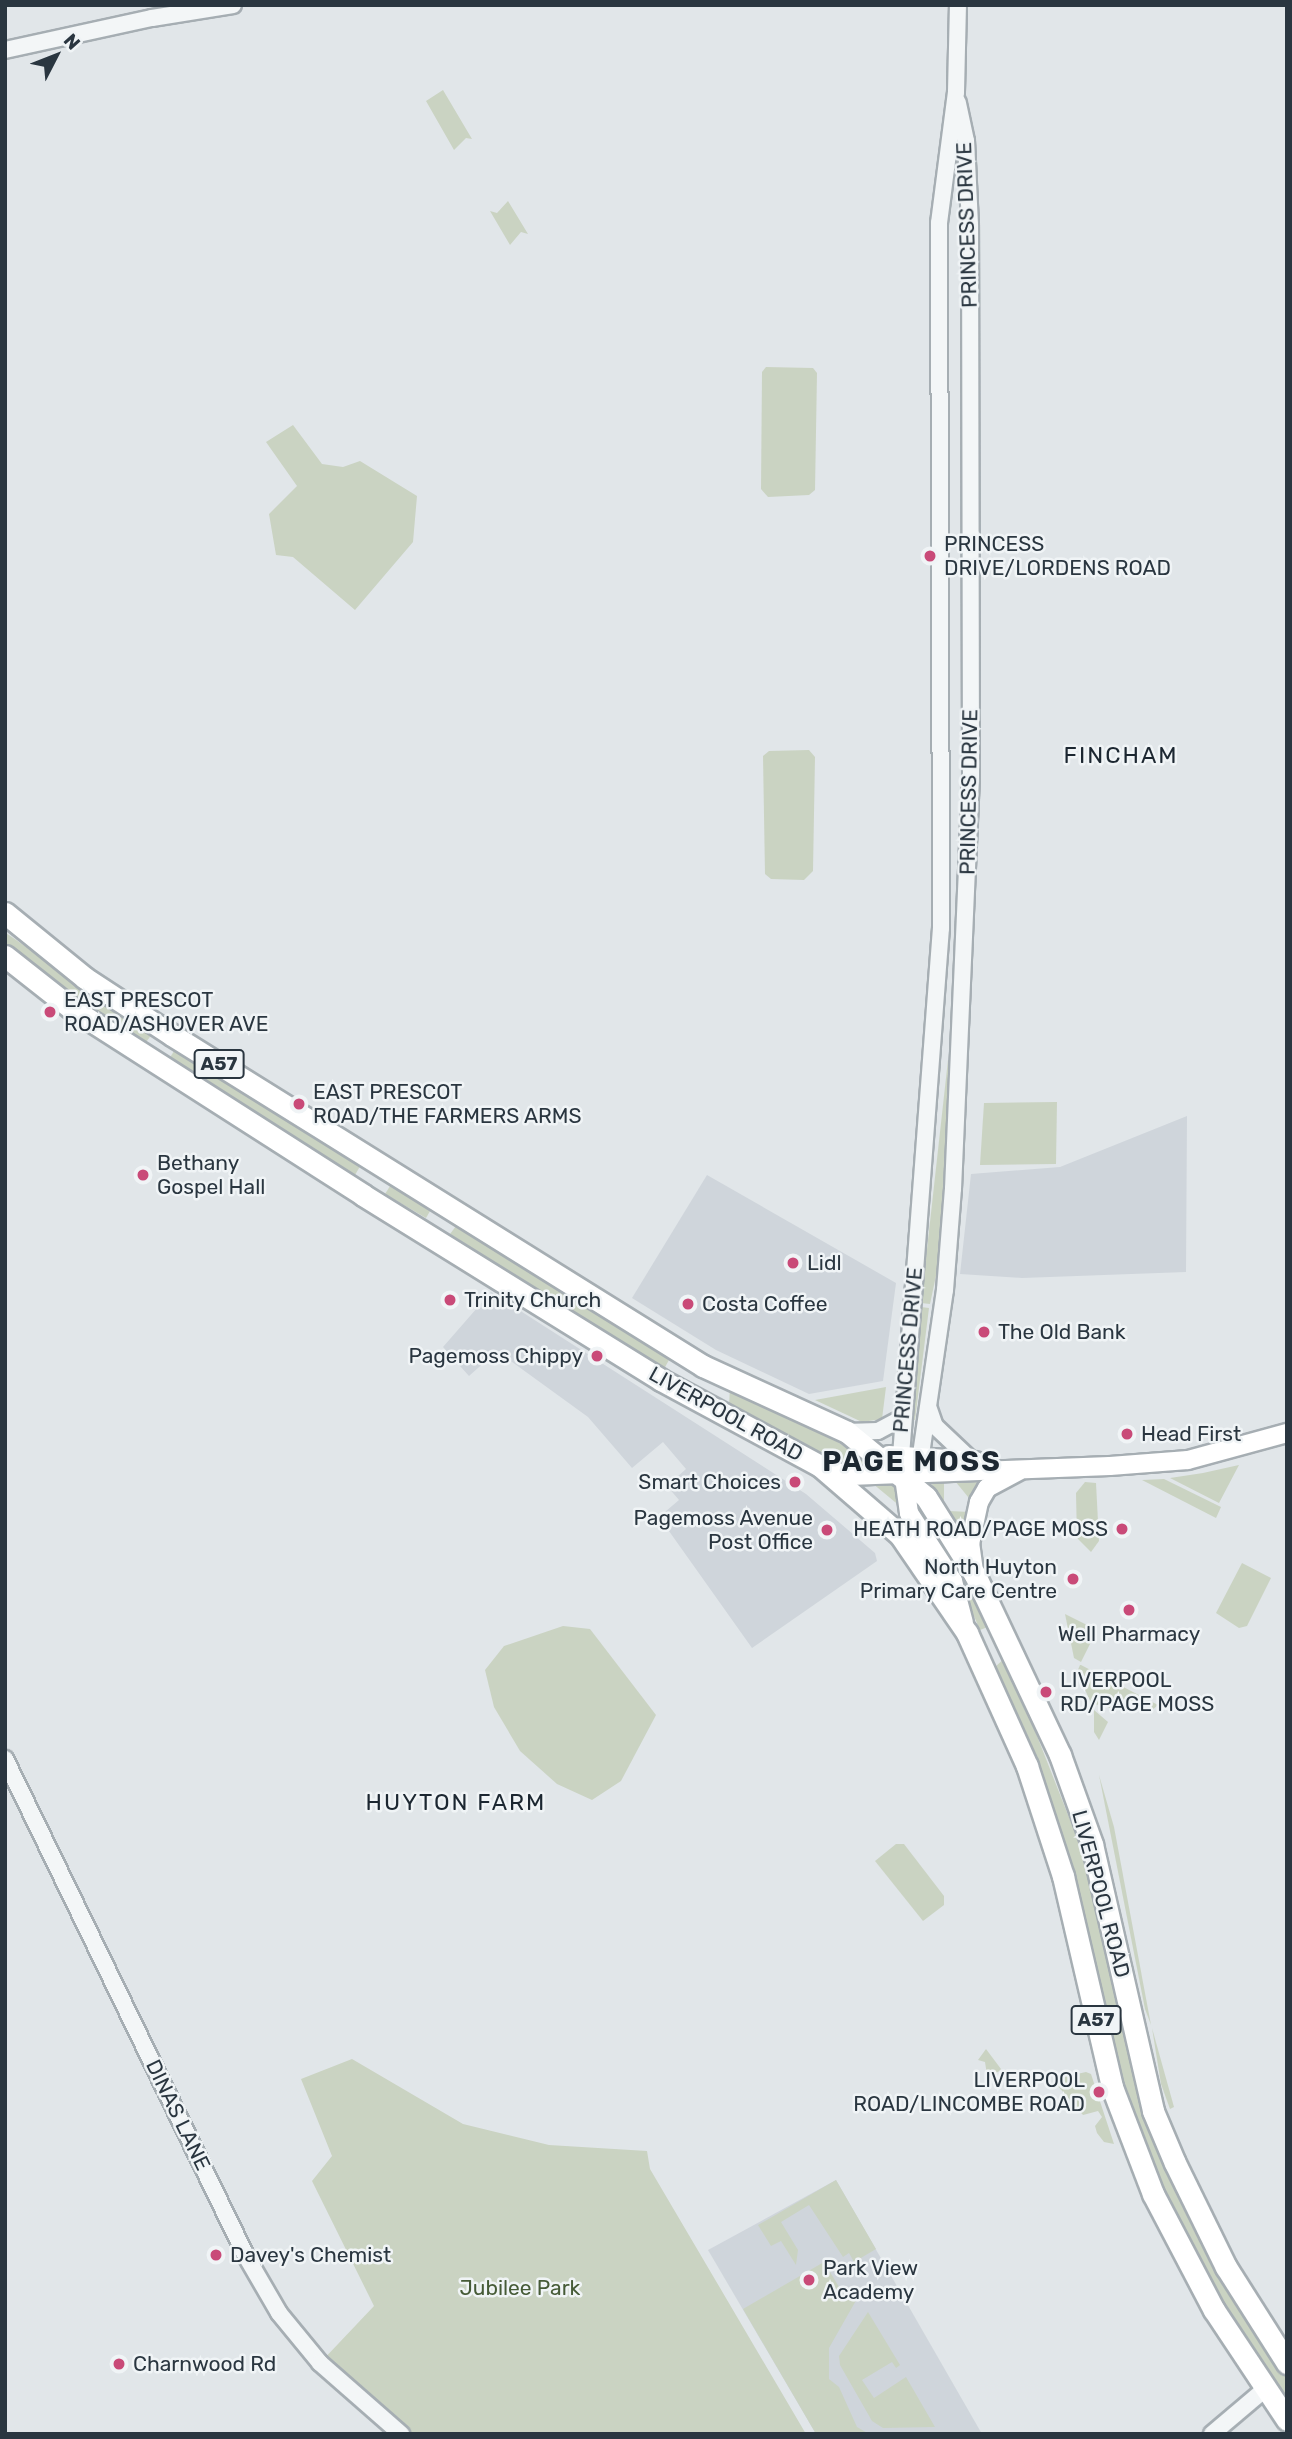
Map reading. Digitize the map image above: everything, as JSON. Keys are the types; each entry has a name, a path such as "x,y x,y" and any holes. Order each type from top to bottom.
{"highway":[{"name":"A57","path":"6,915 85,978 381,1166"},
{"name":"A57","path":"5,956 71,1008 363,1195"},
{"path":"363,1195 381,1166"},
{"name":"LIVERPOOL ROAD","path":"381,1166 704,1366 847,1432 875,1454 912,1470 975,1575 1060,1755 1092,1844 1153,2110 1198,2216 1287,2363"},
{"name":"LIVERPOOL ROAD","path":"363,1195 661,1380 820,1466 900,1535 967,1633 1027,1766 1063,1876 1104,2058 1129,2138 1214,2310 1287,2420"}],"main road":[{"path":"912,1470 1188,1460 1287,1433"},
{"path":"820,1466 849,1476 972,1461 1025,1468"},
{"path":"975,1575 970,1544 979,1502 986,1488 1025,1468"},
{"name":"LIVERPOOL ROAD","path":"912,1470 909,1513 953,1581 967,1633"}],"street":[{"path":"5,50 152,18 233,5"},
{"name":"PRINCESS DRIVE","path":"912,1470 901,1419 941,928 939,223 956,92 958,5"},
{"name":"PRINCESS DRIVE","path":"912,1470 928,1406 953,1189 971,776 970,225 966,141 956,92"},
{"path":"928,1406 935,1426 972,1461"},
{"name":"A57","path":"847,1432 878,1431 901,1419"},
{"name":"DINAS LANE","path":"5,1759 252,2267 279,2313 320,2363 401,2434"},
{"path":"1212,2434 1265,2389"}],"shaded area":[{"path":"1187,1116 1186,1272 1022,1278 960,1274 971,1174 1060,1167"},
{"path":"707,1175 896,1283 883,1381 809,1394 716,1350 632,1298"},
{"path":"491,1292 806,1494 875,1553 877,1561 752,1648 659,1517 679,1500 667,1486 686,1469 663,1442 632,1468 588,1417 497,1351 469,1376 443,1347"},
{"name":"Park View Academy","path":"836,2180 982,2434 816,2434 708,2250"}],"green space":[{"path":"443,90 472,139 466,138 454,150 426,101"},
{"path":"508,201 528,234 521,232 510,245 490,211 497,213"},
{"path":"766,367 813,368 817,373 815,490 809,495 768,497 761,489 762,372"},
{"path":"293,425 322,464 343,467 360,461 417,496 413,542 355,610 293,557 276,555 269,514 297,486 266,442"},
{"path":"809,750 815,757 813,871 804,880 771,879 765,874 763,756 769,751"},
{"path":"6,933 152,1034 144,1045 29,967 6,943"},
{"path":"176,1048 362,1163 355,1175 169,1059"},
{"path":"948,1060 956,1061 940,1257 930,1304 921,1303"},
{"path":"1057,1102 1056,1164 980,1165 984,1103"},
{"path":"392,1183 433,1206 426,1218 385,1194"},
{"path":"459,1222 678,1359 680,1366 669,1360 664,1369 450,1234"},
{"path":"921,1307 929,1308 915,1420 908,1419"},
{"path":"886,1387 882,1419 862,1422 815,1400"},
{"path":"730,1388 833,1439 865,1460 863,1467 833,1460 729,1405"},
{"path":"1239,1465 1219,1503 1170,1478 1203,1473"},
{"path":"1164,1479 1221,1507 1216,1518 1142,1480"},
{"path":"944,1480 944,1502 942,1502 930,1481"},
{"path":"987,1480 973,1503 955,1481"},
{"path":"890,1481 898,1487 901,1507 872,1483"},
{"path":"1085,1482 1096,1483 1099,1541 1091,1552 1077,1538 1076,1493"},
{"path":"949,1511 970,1512 966,1535 962,1534"},
{"path":"932,1524 950,1549 990,1626 980,1630 953,1568 926,1527"},
{"path":"1242,1563 1271,1578 1247,1626 1239,1628 1216,1613"},
{"path":"1065,1614 1097,1630 1081,1662 1074,1658"},
{"path":"563,1626 590,1629 656,1715 621,1781 592,1800 557,1784 520,1751 494,1707 485,1670 504,1646"},
{"path":"1006,1657 1081,1848 1140,2098 1261,2335 1287,2373 1287,2405 1242,2340 1179,2230 1124,2102 1034,1760 995,1667"},
{"path":"1080,1665 1158,1705 1150,1712 1124,1699 1118,1710 1091,1703 1077,1672"},
{"path":"1094,1710 1108,1722 1099,1740 1094,1732"},
{"path":"1099,1775 1114,1827 1151,2025 1145,2009"},
{"path":"896,1844 904,1844 944,1896 944,1905 923,1921 875,1861"},
{"path":"1152,2028 1174,2107 1170,2109 1161,2084"},
{"path":"986,2049 1001,2069 987,2075 985,2062 978,2060"},
{"name":"Jubilee Park","path":"352,2059 463,2124 549,2145 647,2151 650,2169 806,2434 396,2434 320,2363 374,2306 312,2181 332,2156 301,2079"},
{"path":"1086,2072 1091,2074 1114,2144 1104,2142 1097,2133 1095,2126 1102,2117 1098,2111 1083,2115 1057,2085 1059,2078"},
{"path":"836,2180 876,2249 854,2262 849,2253 843,2257 809,2205 781,2222 798,2250 796,2265 781,2241 771,2246 758,2225"},
{"path":"824,2262 845,2297 855,2292 858,2297 829,2348 829,2379 839,2387 857,2427 869,2434 816,2434 743,2309"},
{"path":"868,2312 900,2365 896,2368 892,2362 862,2380 874,2398 906,2377 935,2427 883,2428 872,2421 840,2365 839,2356"}],"place":[{"name":"PRINCESS DRIVE/LORDENS ROAD","path":"930,556"},
{"name":"EAST PRESCOT ROAD/ASHOVER AVE","path":"50,1012"},
{"name":"EAST PRESCOT ROAD/THE FARMERS ARMS","path":"299,1104"},
{"name":"Bethany Gospel Hall","path":"143,1175"},
{"name":"Lidl","path":"793,1263"},
{"name":"Trinity Church","path":"450,1300"},
{"name":"Costa Coffee","path":"688,1304"},
{"name":"The Old Bank","path":"984,1332"},
{"name":"Pagemoss Chippy","path":"597,1356"},
{"name":"Head First","path":"1127,1434"},
{"name":"Smart Choices","path":"795,1482"},
{"name":"HEATH ROAD/PAGE MOSS","path":"1122,1529"},
{"name":"Pagemoss Avenue Post Office","path":"827,1530"},
{"name":"North Huyton Primary Care Centre","path":"1073,1579"},
{"name":"Well Pharmacy","path":"1129,1610"},
{"name":"LIVERPOOL RD/PAGE MOSS","path":"1046,1692"},
{"name":"LIVERPOOL ROAD/LINCOMBE ROAD","path":"1099,2092"},
{"name":"Davey's Chemist","path":"216,2255"},
{"name":"Park View Academy","path":"809,2280"},
{"name":"Charnwood Rd","path":"119,2364"}],"district":[{"name":"FINCHAM","path":"1121,755"},
{"name":"PAGE MOSS","path":"912,1462"},
{"name":"HUYTON FARM","path":"456,1802"}]}
